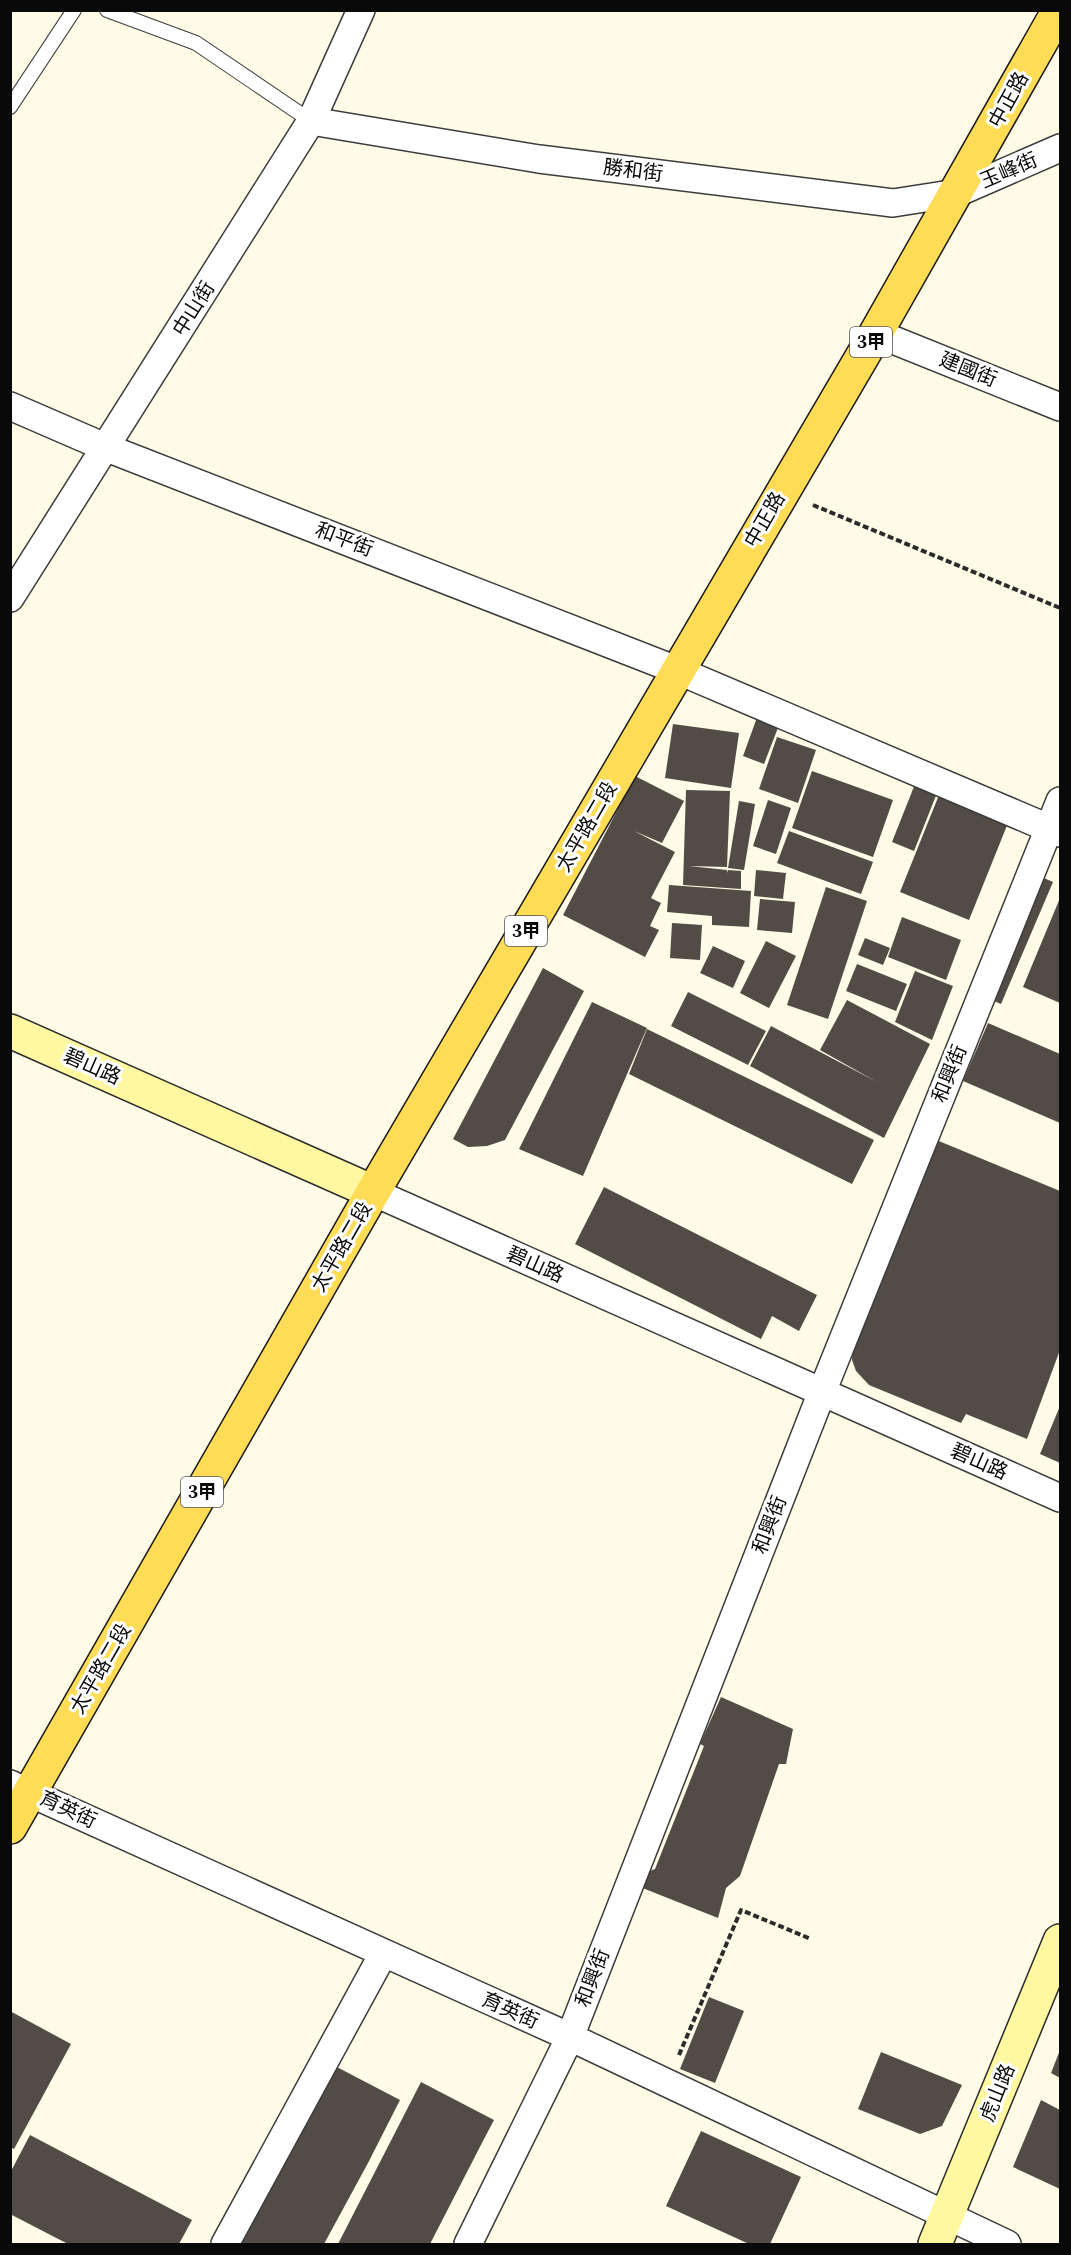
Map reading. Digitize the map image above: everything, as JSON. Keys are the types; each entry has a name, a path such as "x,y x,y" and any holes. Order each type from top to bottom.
{"main road":[{"name":"中正路","path":"679,671 957,193 1059,10"},
{"name":"太平路二段","path":"10,1827 20,1788 679,671"},
{"name":"碧山路","path":"10,1031 373,1192"},
{"name":"虎山路","path":"941,2230 1060,1941"}],"street":[{"name":"中山街","path":"10,598 311,121 361,10"},
{"name":"勝和街","path":"311,121 538,159 893,203 957,193"},
{"name":"玉峰街","path":"957,193 1060,148"},
{"name":"建國街","path":"876,333 1060,407"},
{"name":"和平街","path":"10,406 106,448 679,671"},
{"path":"679,671 1055,831"},
{"name":"和興街","path":"474,2243 570,2037 822,1392 1055,831 1060,801"},
{"name":"碧山路","path":"373,1192 1060,1498"},
{"name":"育英街","path":"20,1788 667,2083 941,2230 1007,2244"},
{"path":"225,2244 383,1954"}],"lane":[{"path":"10,107 74,10"},
{"path":"107,10 196,43 311,121"}],"path":[{"path":"782,492 1060,608"},
{"path":"667,2083 741,1910 811,1939"}],"building":[{"path":"759,712 781,720 764,764 743,756"},
{"path":"673,724 739,733 731,788 665,778"},
{"path":"777,737 816,750 798,803 759,789"},
{"path":"812,771 893,800 873,857 792,828"},
{"path":"635,776 684,801 662,843 634,831 675,852 651,898 661,903 650,926 659,930 645,957 563,915"},
{"path":"915,784 937,793 914,851 892,842"},
{"path":"686,790 730,791 727,867 689,866 727,870 727,873 728,870 741,871 741,889 683,885"},
{"path":"939,795 1008,823 969,920 900,892"},
{"path":"768,800 791,808 776,854 753,846"},
{"path":"739,801 755,804 744,870 728,868"},
{"path":"789,831 873,862 861,894 777,863"},
{"path":"756,870 786,873 783,899 754,896"},
{"path":"1037,875 1053,882 1001,1004 985,997"},
{"path":"669,885 751,891 749,927 712,925 712,916 667,912"},
{"path":"826,887 867,901 828,1019 787,1005"},
{"path":"1060,898 1060,1003 1023,987"},
{"path":"760,899 795,902 792,933 757,930"},
{"path":"902,917 961,940 946,980 888,957"},
{"path":"672,923 702,925 700,960 670,958"},
{"path":"865,938 890,948 883,965 858,955"},
{"path":"766,941 796,956 769,1008 740,993"},
{"path":"713,946 745,961 733,988 700,973"},
{"path":"857,964 907,984 896,1011 846,991"},
{"path":"543,968 584,991 505,1140 487,1146 468,1147 453,1139"},
{"path":"915,971 953,986 932,1040 895,1022"},
{"path":"688,992 766,1031 748,1065 671,1026"},
{"path":"847,1000 930,1044 884,1138 750,1066 771,1026 877,1082 820,1050"},
{"path":"592,1002 647,1028 583,1176 519,1149"},
{"path":"988,1023 1060,1054 1060,1123 963,1081"},
{"path":"647,1029 874,1140 852,1184 629,1074"},
{"path":"934,1139 1060,1191 1060,1350 1027,1439 966,1414 961,1423 869,1385 856,1371 852,1360 853,1344"},
{"path":"604,1187 817,1295 799,1331 772,1316 761,1339 575,1244"},
{"path":"1060,1406 1060,1463 1040,1454"},
{"path":"721,1697 793,1729 786,1764 779,1764 740,1876 726,1888 718,1918 640,1887 647,1872 655,1869 704,1746 700,1744"},
{"path":"709,1997 744,2011 715,2083 680,2069"},
{"path":"10,2011 71,2044 14,2149 10,2147"},
{"path":"1060,2050 1060,2078 1051,2073"},
{"path":"881,2052 962,2085 942,2126 920,2134 858,2109"},
{"path":"333,2065 400,2100 368,2163 324,2244 239,2244"},
{"path":"421,2082 494,2120 430,2244 338,2244"},
{"path":"1041,2100 1060,2110 1060,2189 1013,2167"},
{"path":"701,2131 801,2177 770,2244 749,2244 666,2206"},
{"path":"30,2135 192,2220 179,2244 68,2244 10,2214 10,2173"}]}
